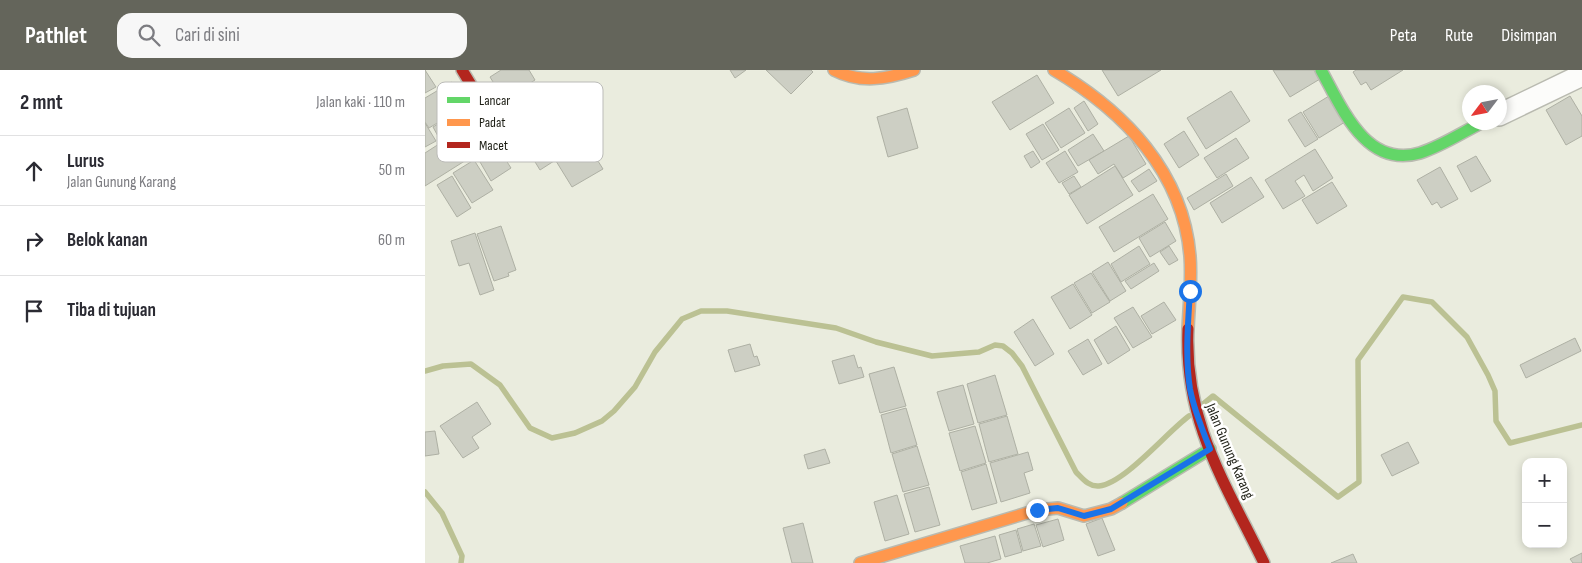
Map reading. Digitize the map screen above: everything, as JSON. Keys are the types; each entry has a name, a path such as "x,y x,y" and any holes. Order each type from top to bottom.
{"street":[{"path":"462,70 469,82"},
{"path":"834,70 861,79 886,80 915,70"},
{"name":"Jalan Gunung Karang","path":"1054,70 1105,102 1130,127 1153,155 1178,204 1187,230 1190,257 1188,334 1190,388 1198,420 1210,449 1264,563"},
{"path":"1321,70 1358,134 1369,146 1383,154 1401,157 1420,153 1467,130"},
{"path":"1507,110 1582,75"},
{"path":"860,563 1037,510 1058,508 1084,516 1111,509 1210,449"}],"building":[{"path":"425,70 436,87 425,93"},
{"path":"501,70 529,70 535,80 532,82 493,82 490,77"},
{"path":"730,70 746,70 735,78"},
{"path":"766,70 811,70 813,72 791,94"},
{"path":"1102,70 1161,70 1118,96"},
{"path":"1273,70 1314,70 1320,79 1290,97"},
{"path":"1356,70 1403,70 1371,90 1366,82 1361,85 1353,72"},
{"path":"1037,75 1054,103 1010,130 992,102"},
{"path":"437,91 437,123 429,128 425,122 425,98"},
{"path":"1231,91 1250,121 1206,149 1187,118"},
{"path":"1329,96 1345,122 1319,138 1303,112"},
{"path":"1570,96 1582,116 1582,136 1566,145 1546,110"},
{"path":"1084,101 1098,124 1088,131 1074,108"},
{"path":"907,108 918,148 888,157 877,117"},
{"path":"1069,108 1085,133 1061,148 1045,123"},
{"path":"1301,112 1318,139 1305,147 1288,120"},
{"path":"425,123 436,141 425,147"},
{"path":"1043,124 1059,150 1042,160 1026,134"},
{"path":"437,125 437,134 433,127"},
{"path":"1184,131 1199,155 1179,168 1164,144"},
{"path":"1093,134 1104,151 1078,166 1068,150"},
{"path":"1129,136 1146,164 1123,178 1114,164 1098,174 1089,160"},
{"path":"1236,138 1249,158 1217,178 1204,158"},
{"path":"437,145 437,162 463,162 425,186 425,153"},
{"path":"1315,149 1333,178 1313,191 1304,175 1295,181 1305,196 1283,209 1265,180"},
{"path":"1033,151 1040,162 1031,168 1024,156"},
{"path":"1065,151 1078,172 1059,183 1046,163"},
{"path":"1476,156 1491,181 1471,192 1457,166"},
{"path":"471,162 475,162 493,190 472,203 453,173"},
{"path":"480,162 507,162 511,168 491,181"},
{"path":"535,162 552,162 540,170"},
{"path":"557,162 599,162 603,169 572,187"},
{"path":"1115,166 1133,195 1087,224 1069,195"},
{"path":"1440,167 1458,199 1441,208 1437,202 1432,205 1417,180"},
{"path":"1149,169 1157,181 1139,192 1131,181"},
{"path":"1226,174 1233,186 1194,210 1187,198"},
{"path":"452,176 471,208 457,217 437,185"},
{"path":"1074,176 1081,187 1069,194 1062,183"},
{"path":"1251,177 1264,197 1222,223 1210,203"},
{"path":"1332,182 1347,206 1317,224 1302,200"},
{"path":"1153,194 1168,219 1114,252 1099,227"},
{"path":"1165,222 1176,241 1150,257 1139,238"},
{"path":"501,226 516,270 508,273 509,276 494,281 477,234"},
{"path":"475,233 494,290 480,295 469,263 459,266 451,241"},
{"path":"1139,246 1150,264 1121,282 1111,264"},
{"path":"1169,246 1178,260 1169,265 1160,252"},
{"path":"1108,262 1126,291 1110,301 1092,272"},
{"path":"1154,263 1159,271 1131,289 1125,281"},
{"path":"1091,273 1110,302 1092,313 1074,283"},
{"path":"1073,284 1092,315 1070,329 1051,297"},
{"path":"1164,302 1176,320 1152,334 1141,316"},
{"path":"1133,307 1152,337 1133,348 1114,318"},
{"path":"1033,319 1054,354 1035,366 1014,332"},
{"path":"1116,326 1130,350 1108,364 1094,340"},
{"path":"1575,338 1581,351 1526,378 1520,365"},
{"path":"1088,339 1102,364 1083,375 1068,351"},
{"path":"750,344 754,357 757,356 760,365 735,372 728,350"},
{"path":"854,355 858,368 861,367 864,377 839,384 832,361"},
{"path":"894,367 906,406 880,413 869,374"},
{"path":"995,375 1007,415 978,423 967,384"},
{"path":"963,385 974,424 949,431 937,392"},
{"path":"477,402 491,424 472,437 479,448 463,458 440,426"},
{"path":"906,408 917,445 891,453 881,415"},
{"path":"1007,416 1018,454 989,462 979,424"},
{"path":"975,426 986,463 960,471 949,433"},
{"path":"435,431 439,454 425,456 425,432"},
{"path":"1408,442 1419,463 1392,476 1381,455"},
{"path":"917,446 929,485 903,492 892,454"},
{"path":"825,449 830,463 808,469 804,455"},
{"path":"1028,452 1033,470 1024,473 1030,493 1001,502 990,463"},
{"path":"986,464 997,503 972,510 961,472"},
{"path":"929,487 940,525 915,532 904,494"},
{"path":"897,495 909,534 885,541 874,502"},
{"path":"1102,518 1115,550 1098,556 1086,524"},
{"path":"1058,519 1064,540 1043,547 1036,525"},
{"path":"803,523 813,563 792,563 783,528"},
{"path":"1034,524 1041,546 1023,551 1017,529"},
{"path":"1016,530 1022,552 1005,557 999,535"},
{"path":"995,536 1001,559 987,563 965,563 960,546"},
{"path":"1582,553 1582,563 1573,563 1570,559"},
{"path":"1353,554 1357,563 1331,563"}],"waterway":[{"path":"1202,405 1213,396 1338,497 1359,482 1358,360 1403,297 1432,302 1467,337 1495,391 1496,421 1510,443 1582,425"},
{"path":"425,371 443,366 471,364 500,385 530,428 552,438 575,433 602,421 614,411 635,387 655,352 682,319 701,311 727,311 836,328 876,342 932,356 979,352 995,345 1003,346 1012,353 1022,366 1076,472 1086,482 1095,486 1109,483 1121,476 1189,416"},
{"path":"425,492 442,513 462,556 461,563"}],"traffic: fast":[{"path":"1321,70 1347,117 1358,132 1370,144 1385,152 1401,156 1420,153 1468,130"},
{"path":"1122,503 1210,449"}],"traffic: slow":[{"path":"834,70 864,79 884,78 914,70"},
{"path":"1054,70 1080,86 1126,125 1146,147 1176,197 1185,226 1190,256 1191,283 1188,329"},
{"path":"860,563 1037,510 1058,508 1084,516 1111,509 1122,503"}],"traffic: jam":[{"path":"462,70 469,82"},
{"path":"1188,329 1189,362 1193,394 1200,423 1222,478 1264,563"}],"route":[{"path":"1037,510 1058,508 1084,516 1111,509 1210,449 1198,420 1190,388 1188,334 1190,291"}]}
